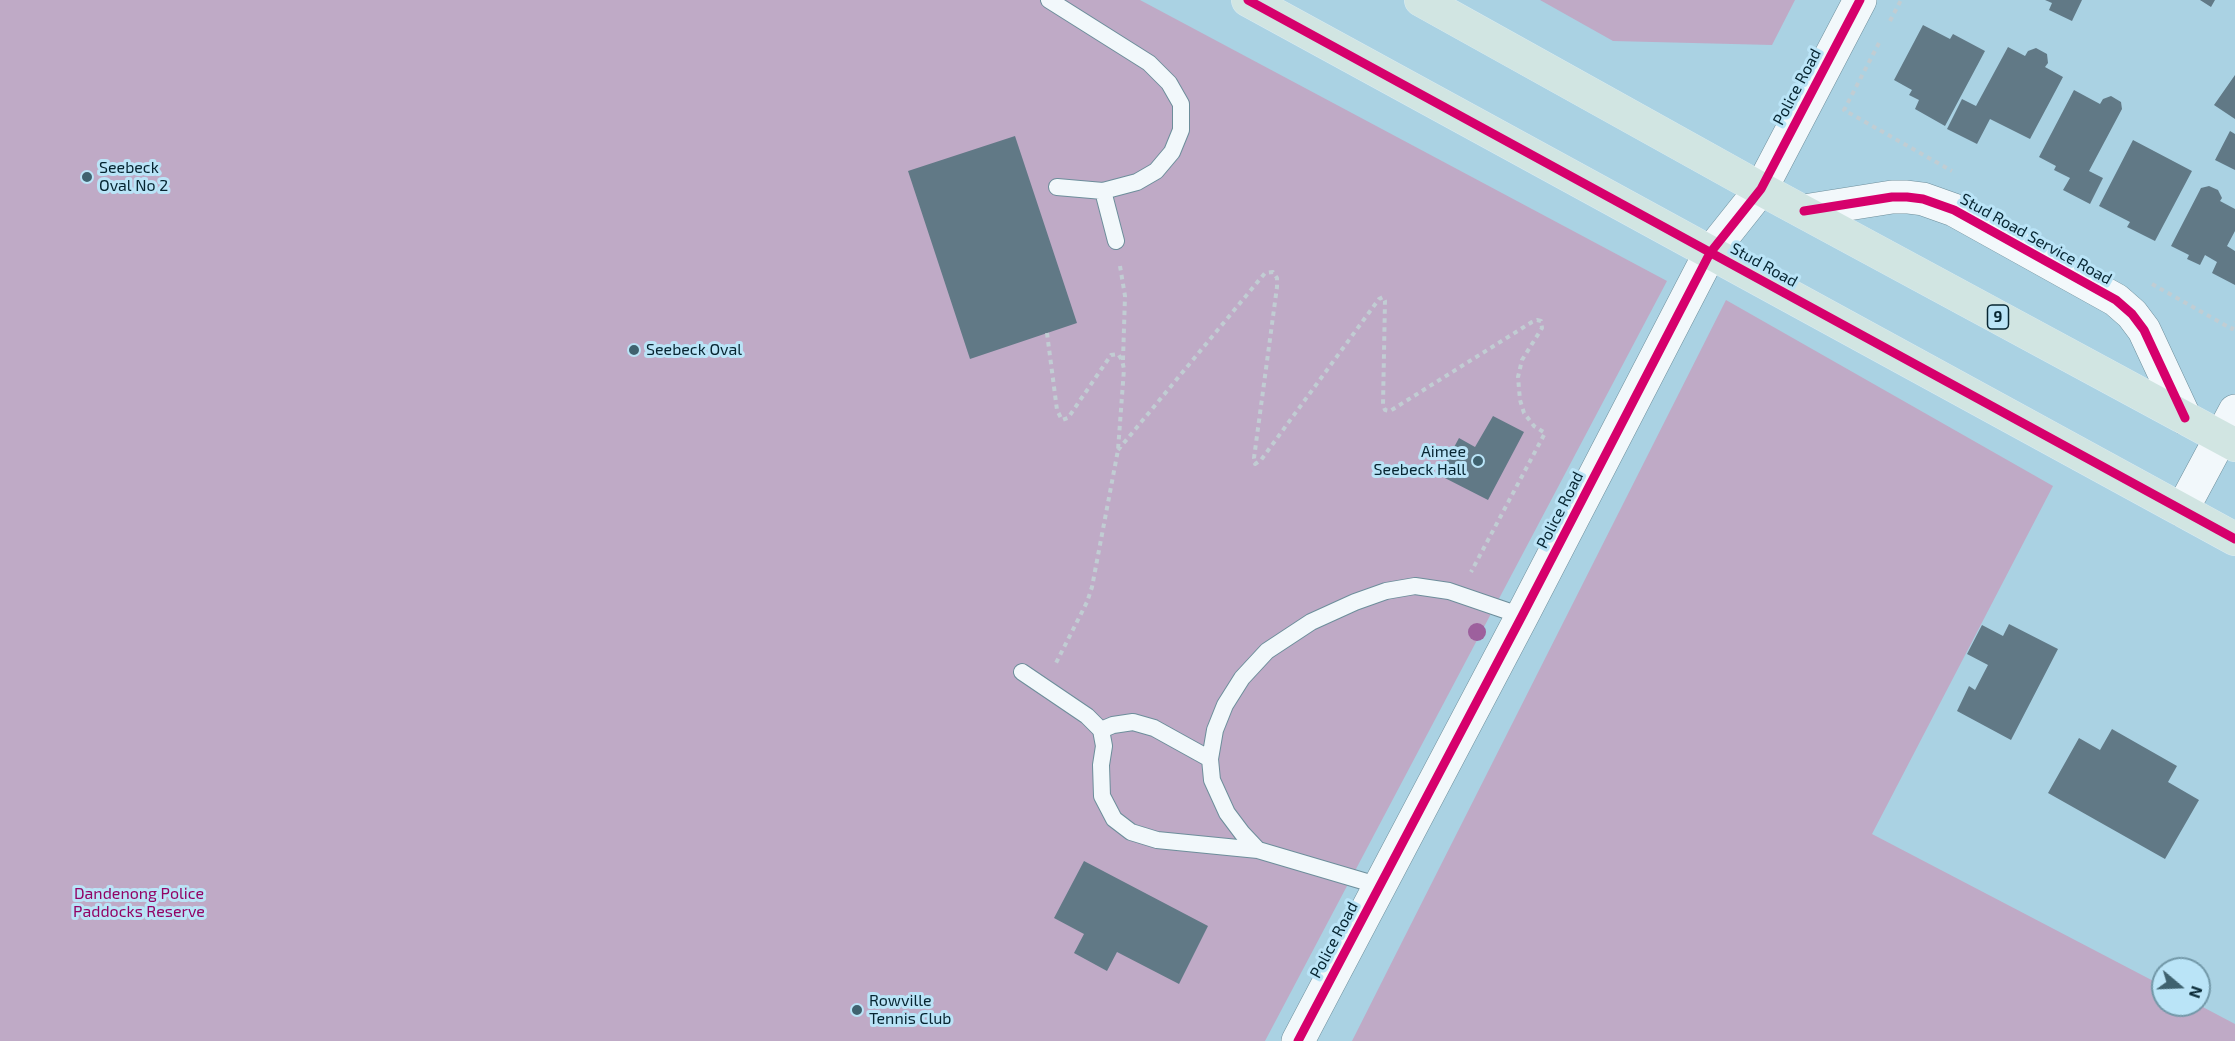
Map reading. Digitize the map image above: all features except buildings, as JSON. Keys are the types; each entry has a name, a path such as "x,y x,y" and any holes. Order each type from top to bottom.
{"highway":[{"name":"Stud Road","path":"1248,0 2235,539"},
{"name":"9","path":"1421,0 1761,189 2185,418 2230,431"}],"street":[{"name":"Police Road","path":"1298,1041 1710,253 1761,189 1860,0"},
{"name":"Stud Road Service Road","path":"1804,211 1907,197 1923,199 1954,210 2116,300 2132,314 2144,330 2185,418"},
{"path":"2182,510 2230,431"}],"lane":[{"path":"1049,0 1149,63 1169,83 1181,104 1181,130 1172,152 1156,171 1137,182 1103,191 1056,187"},
{"path":"1103,191 1116,241"},
{"path":"1258,850 1227,813 1212,780 1210,759 1215,730 1231,696 1242,678 1267,651 1288,636 1334,611 1386,591 1415,586 1460,594 1522,616"},
{"path":"1022,672 1087,716 1101,730 1104,746 1101,765 1102,796 1114,819 1131,832 1157,840 1258,850 1380,886"},
{"path":"1101,730 1113,725 1133,722 1154,728 1210,759"}],"path":[{"path":"1886,30 1901,0"},
{"path":"1844,110 1880,40"},
{"path":"1043,687 1087,602 1092,587 1118,450 1124,369 1125,296 1116,241"},
{"path":"1118,450 1265,273 1273,272 1277,278 1277,286 1255,464 1261,460 1379,299 1383,297 1385,301 1383,405 1385,410 1390,411 1532,322 1541,321 1542,328 1522,360 1518,377 1520,400 1524,413 1534,426 1545,433 1460,594"},
{"path":"2232,329 2235,322"},
{"path":"1047,333 1057,410 1062,420 1068,418 1111,355 1118,354 1123,363"}],"green space":[{"name":"Dandenong Police Paddocks Reserve","path":"0,0 1140,0 1667,281 1265,1041 0,1041"},
{"path":"1540,0 1795,0 1772,45 1613,41"},
{"path":"1726,300 2053,486 1872,834 2151,980 2151,1017 2211,1017 2211,1011 2235,1024 2235,1041 1352,1041"}],"cycle path":[{"path":"1248,0 2235,539"},
{"path":"1298,1041 1710,253 1761,189 1860,0"},
{"path":"1804,211 1892,197 1923,199 1954,210 2116,300 2132,314 2144,330 2185,418"}],"place":[{"name":"Seebeck Oval No 2","path":"87,177"},
{"name":"Seebeck Oval","path":"634,350"},
{"name":"Aimee Seebeck Hall","path":"1478,461"},
{"name":"Rowville Tennis Club","path":"857,1010"}]}
